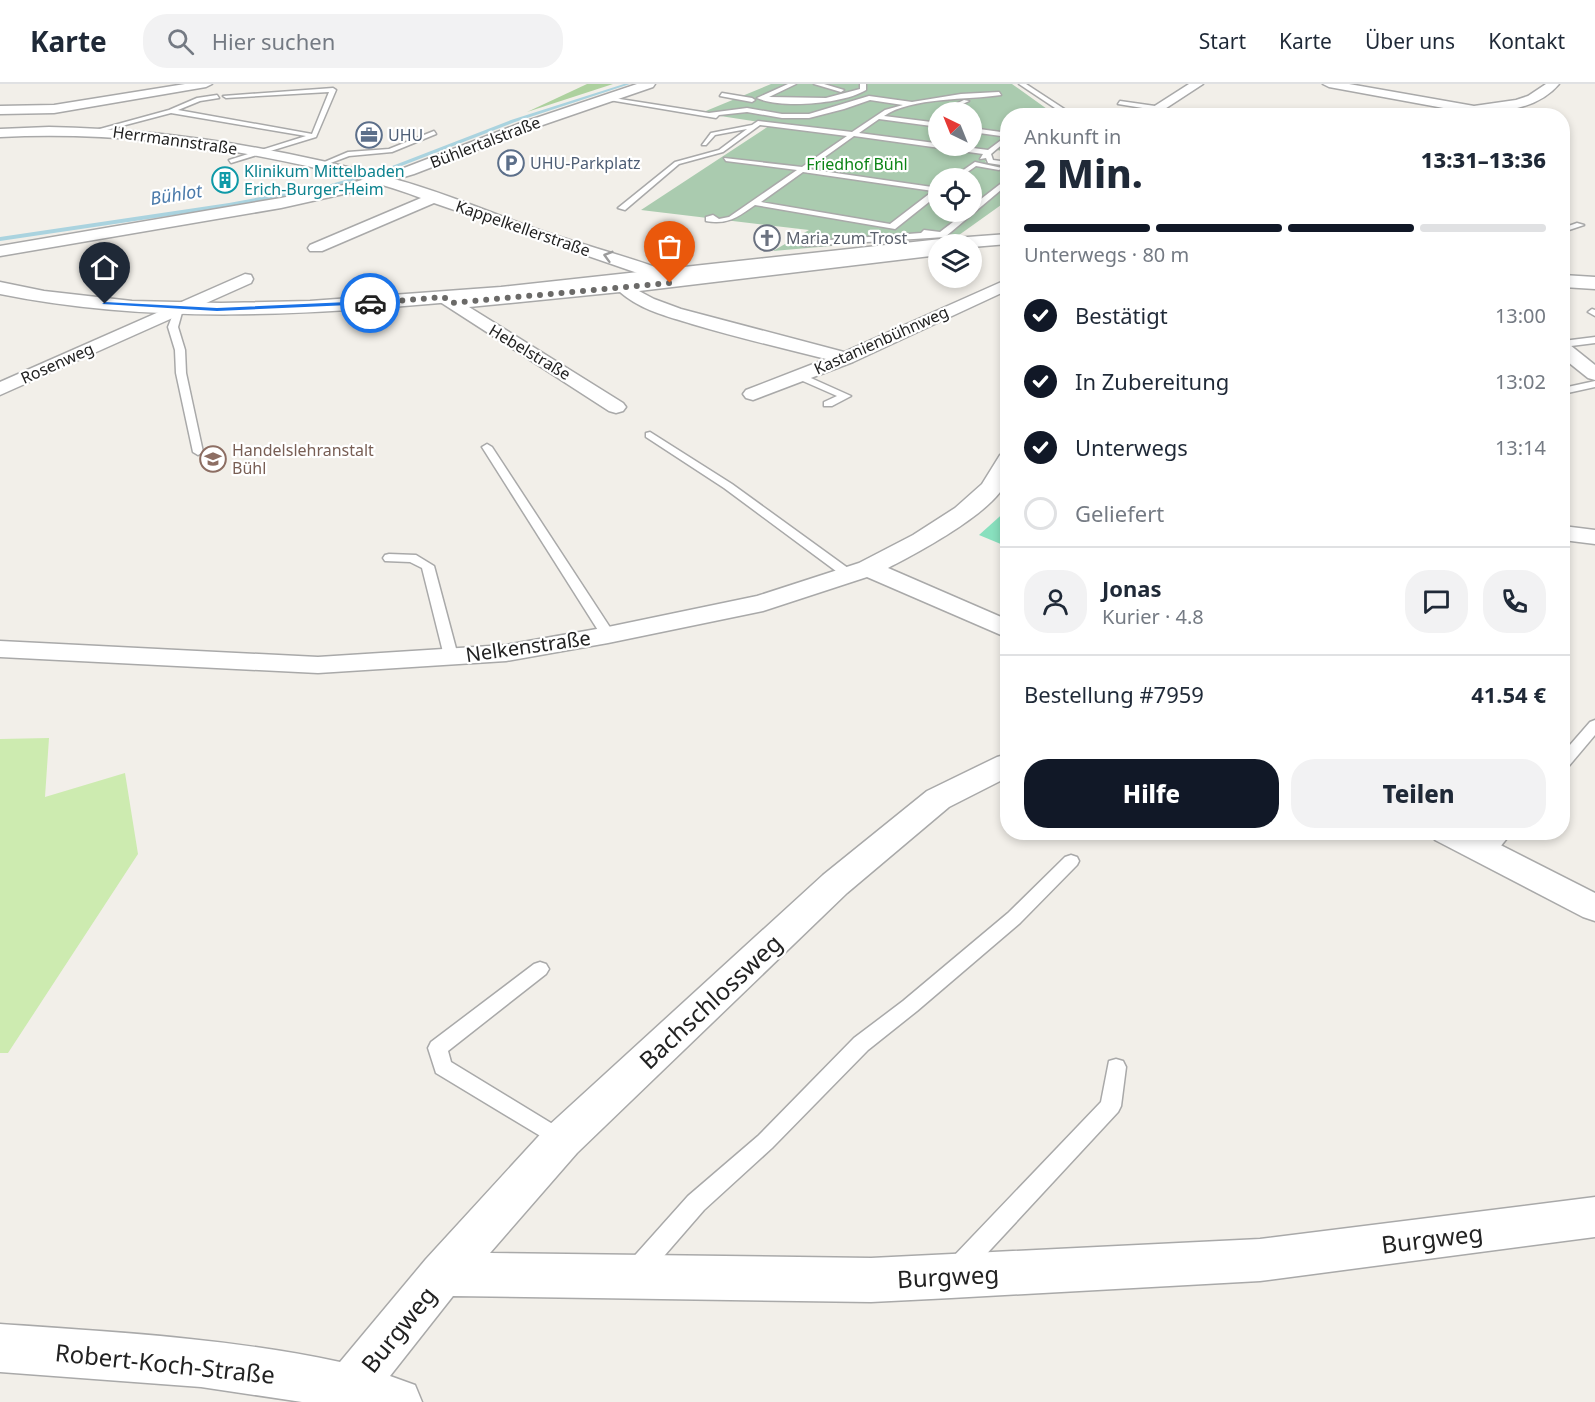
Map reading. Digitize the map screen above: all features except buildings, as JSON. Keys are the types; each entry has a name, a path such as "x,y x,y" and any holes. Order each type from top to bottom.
{"street":[{"path":"0,122 54,109 206,84"},
{"name":"Bühlertalstraße","path":"0,251 281,203 377,179 649,84"},
{"path":"1155,108 1197,84"},
{"path":"1329,84 1465,108"},
{"path":"1477,108 1532,98 1546,92 1553,84"},
{"path":"0,110 54,109"},
{"name":"Herrmannstraße","path":"0,133 99,130 164,136 260,153 377,179"},
{"name":"Kappelkellerstraße","path":"377,179 567,244 632,263 663,276"},
{"path":"316,248 434,198"},
{"path":"982,242 1000,240"},
{"path":"447,300 928,244"},
{"path":"0,288 77,301 179,309 447,300 625,288 806,268 928,245"},
{"name":"Rosenweg","path":"0,389 244,279"},
{"path":"1570,281 1595,283"},
{"path":"625,288 643,301 677,314 846,358"},
{"name":"Kastanienbühnweg","path":"753,394 846,358 1000,288"},
{"name":"Hebelstraße","path":"447,300 616,407"},
{"path":"1570,354 1595,374"},
{"name":"Nelkenstraße","path":"0,649 318,665 506,653 608,635 763,603 858,571 922,540 963,513 990,488 1000,472"},
{"path":"1570,534 1595,537"},
{"path":"858,571 1000,627"},
{"name":"Bachschlossweg","path":"442,1274 562,1140 835,884 938,799 1000,768"},
{"path":"1495,843 1595,908"},
{"name":"Burgweg","path":"351,1387 442,1274 871,1280 1260,1260 1591,1225"},
{"name":"Robert-Koch-Straße","path":"0,1348 227,1365 351,1387 398,1402"}],"lane":[{"path":"722,95 752,100 782,91 794,84"},
{"path":"817,84 841,94 912,104"},
{"path":"1022,84 1060,108"},
{"path":"760,98 788,101 841,94 863,87 869,98"},
{"path":"226,96 333,90 314,136"},
{"path":"713,217 710,219 719,221 731,219 887,111 912,104 961,96 999,94"},
{"path":"961,96 967,100 963,102"},
{"path":"99,130 171,111 199,99 218,97"},
{"path":"609,98 757,124 928,144"},
{"path":"708,115 747,110 773,115 809,116 842,108 869,98"},
{"path":"747,110 747,104 752,100"},
{"path":"1120,103 1155,108"},
{"path":"171,111 314,136"},
{"path":"887,111 928,114"},
{"path":"878,117 928,124"},
{"path":"923,123 928,120"},
{"path":"704,144 713,135 757,124"},
{"path":"622,208 677,164 721,151 757,124"},
{"path":"982,131 1000,134"},
{"path":"318,166 348,154 390,151 434,133"},
{"path":"231,162 314,136"},
{"path":"969,168 1000,143"},
{"path":"982,151 987,152"},
{"path":"987,152 990,162 1000,163"},
{"path":"726,159 928,188"},
{"path":"975,164 1000,168"},
{"path":"982,202 1000,187"},
{"path":"892,227 928,199"},
{"path":"753,203 892,227 928,240"},
{"path":"943,234 958,222"},
{"path":"1570,228 1580,225"},
{"path":"804,244 928,243"},
{"path":"179,309 173,327 180,350 181,373 198,452"},
{"path":"1570,343 1595,340"},
{"path":"799,376 846,396 828,404"},
{"path":"1570,389 1595,384"},
{"path":"650,435 858,571"},
{"path":"487,447 608,635"},
{"path":"390,558 412,558 428,566 452,656"},
{"path":"1570,755 1595,725"},
{"path":"631,1277 696,1203 765,1142 861,1044 910,1006 1014,918 1071,861"},
{"path":"540,969 438,1048 443,1067 562,1140"},
{"path":"951,1276 1111,1106 1116,1067"}],"green space":[{"path":"587,84 613,84 527,112"},
{"name":"Friedhof Bühl","path":"771,84 1012,84 1046,108 1000,108 1000,151 997,150 985,162 1000,165 1000,206 982,219 982,168 928,168 928,222 977,222 960,234 928,234 928,238 773,251 809,230 641,210 772,124 701,113"},
{"path":"1000,516 1000,544 979,535"},
{"path":"49,738 45,797 125,773 138,854 8,1053 0,1053 0,739"}],"waterway":[{"name":"Bühlot","path":"0,239 229,205 332,185 389,169 513,121 628,84"}],"way so far":[{"path":"370,303 444,297 451,303 670,283"}],"place":[{"name":"UHU","path":"369,135"},
{"name":"UHU-Parkplatz","path":"511,163"},
{"name":"Klinikum Mittelbaden Erich-Burger-Heim","path":"225,180"},
{"name":"Maria zum Trost","path":"767,238"},
{"name":"Handelslehranstalt Bühl","path":"213,459"}],"route":[{"path":"105,304 217,309 370,303"}]}
